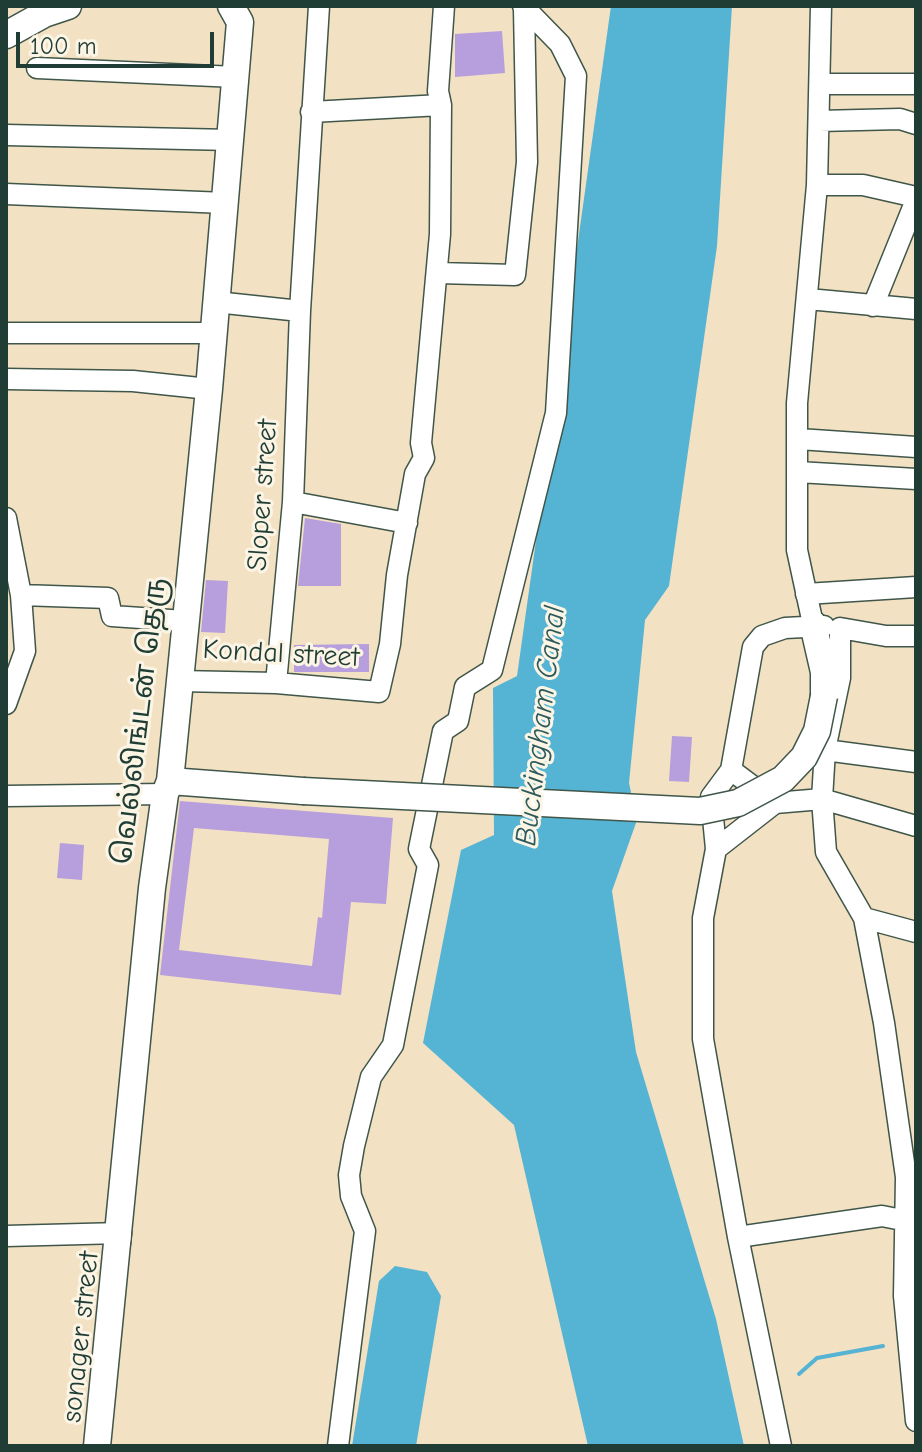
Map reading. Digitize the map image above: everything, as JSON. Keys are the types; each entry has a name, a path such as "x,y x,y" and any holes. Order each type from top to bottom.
{"main road":[{"name":"வெல்லிங்டன் தெரு","path":"121,1233 152,888 167,787 209,389 240,22 231,6"},
{"path":"6,35 51,9"},
{"path":"167,787 700,811 738,803 783,779 804,757 817,731 824,696 824,672 813,624"},
{"path":"97,1446 116,1279"}],"street":[{"name":"Sloper street","path":"276,683 293,502 300,311 319,6"},
{"path":"293,502 407,523 415,474 424,458 421,443 438,273 441,105 438,91 444,6"},
{"path":"813,624 797,550 797,403 817,185 822,84 821,6"},
{"path":"438,273 515,275 527,162 524,8"},
{"path":"338,1446 365,1231 351,1196 349,1175 354,1146 371,1077 393,1045 428,865 419,849 443,731 458,721 465,687 492,670 556,413 576,76 560,44 524,8"},
{"path":"37,68 236,77"},
{"path":"822,84 916,84"},
{"path":"311,112 441,105"},
{"path":"819,121 900,119 916,124"},
{"path":"6,135 231,140"},
{"path":"817,185 863,185 916,198 873,306"},
{"path":"6,194 225,203"},
{"path":"808,299 916,309"},
{"path":"216,302 300,311"},
{"path":"6,333 213,333"},
{"path":"6,379 133,381 209,389"},
{"path":"799,439 916,447"},
{"path":"798,472 916,479"},
{"path":"6,518 21,595 25,651 6,704"},
{"name":"Kondal street","path":"179,681 276,683 379,692 390,644 397,575 407,523"},
{"path":"806,594 916,587"},
{"path":"21,595 108,598 112,616 185,621"},
{"path":"781,1446 738,1237 703,1039 703,918 716,849 711,797 731,770 753,647 762,636 813,624 886,636 916,636"},
{"path":"840,628 840,678 825,750 822,799 826,852 864,918 911,1176 904,1296 916,1421"},
{"path":"825,750 916,762"},
{"path":"731,770 775,803"},
{"path":"6,796 167,787"},
{"path":"716,849 775,803 822,799 916,826"},
{"path":"864,918 916,932"},
{"path":"738,1237 882,1216 907,1221"},
{"path":"6,1236 121,1233"},
{"name":"sonager street","path":"116,1279 121,1233"}],"water":[{"name":"Buckingham Canal","path":"611,6 732,6 717,246 669,586 645,620 629,783 637,820 612,891 636,1052 716,1319 744,1446 588,1446 514,1125 423,1043 461,850 494,835 493,688 517,676"},
{"path":"395,1266 427,1272 441,1296 416,1446 352,1446 379,1281"}],"building":[{"path":"502,31 505,73 455,77 455,34"},
{"path":"305,518 341,524 341,586 298,586"},
{"path":"206,580 228,581 225,633 201,632"},
{"path":"369,644 369,672 294,672 294,645"},
{"path":"672,736 692,737 689,782 669,781"},
{"path":"180,801 393,818 386,904 351,902 341,995 160,975","holes":["194,828 329,839 322,918 318,917 312,966 179,950"]},
{"path":"60,843 84,845 82,880 57,878"}],"waterway":[{"path":"799,1374 817,1358 883,1346"}]}
